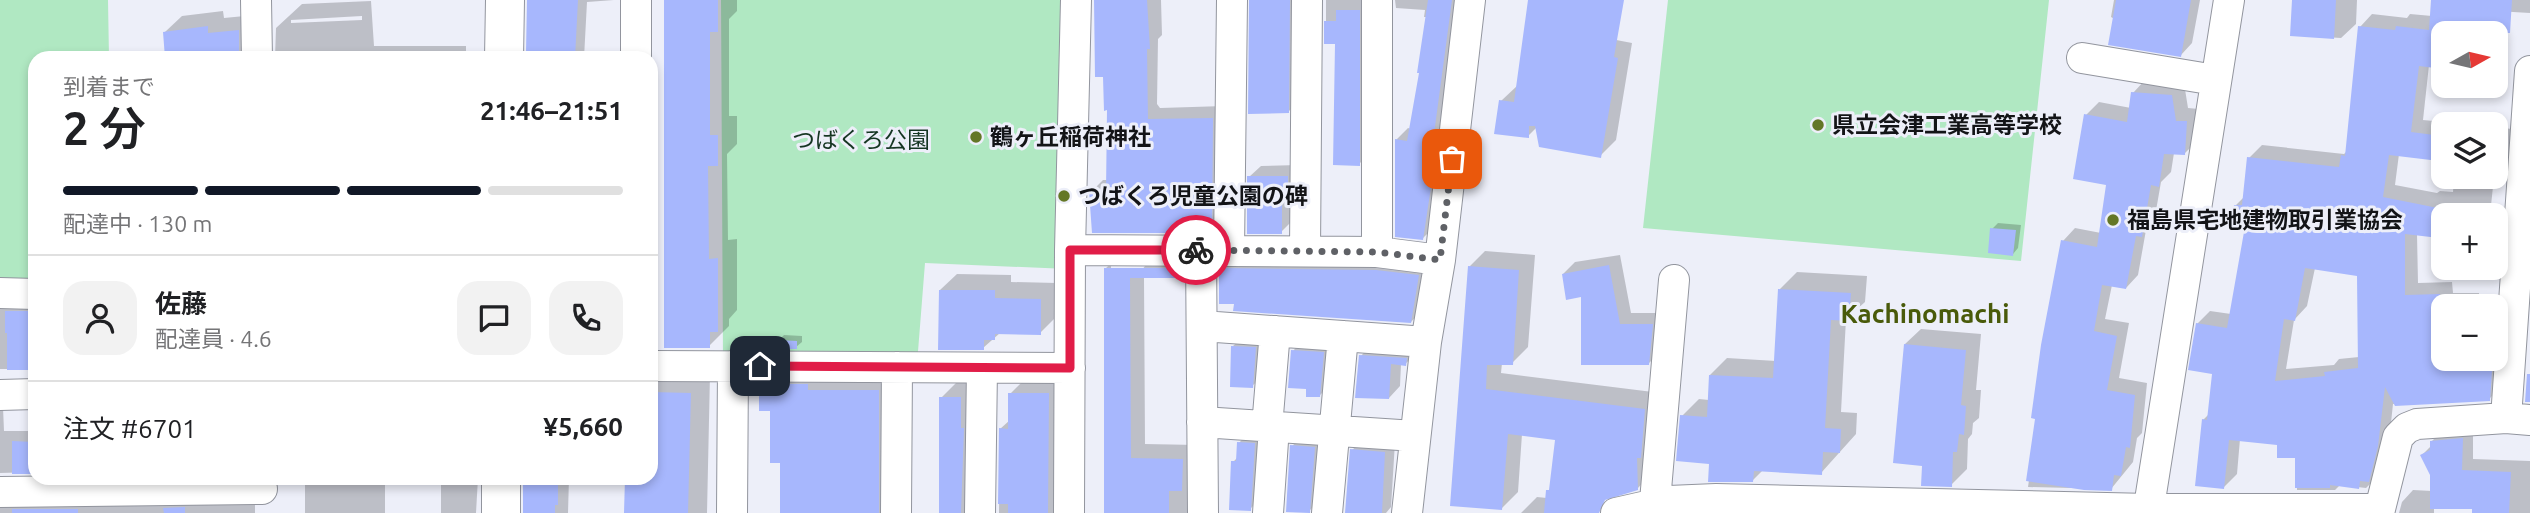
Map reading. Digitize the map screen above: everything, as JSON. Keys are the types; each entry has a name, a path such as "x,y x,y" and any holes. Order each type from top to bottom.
{"street":[{"path":"256,0 257,51"},
{"path":"504,51 505,0"},
{"path":"636,0 636,51"},
{"path":"1069,513 1070,250 1076,0"},
{"path":"1203,513 1202,326 1215,250 1232,0"},
{"path":"1304,250 1307,0"},
{"path":"1377,0 1377,252"},
{"path":"1407,513 1426,342 1440,260 1471,0"},
{"path":"2148,511 2229,0"},
{"path":"2081,58 2215,80"},
{"path":"1616,513 1716,499 1817,508 1994,504 2148,511 2380,509 2398,437 2407,428 2417,424 2518,419 2530,71"},
{"path":"1070,250 1304,250 1377,252 1440,260"},
{"path":"1655,508 1674,280"},
{"path":"0,293 28,294"},
{"path":"1202,326 1426,342"},
{"path":"1268,513 1275,331"},
{"path":"1327,513 1343,336"},
{"path":"658,366 1070,368"},
{"path":"732,513 733,366"},
{"path":"896,513 897,367"},
{"path":"980,513 982,368"},
{"path":"0,395 28,394"},
{"path":"1202,422 1415,436"},
{"path":"500,485 501,513"},
{"path":"0,492 262,493"}],"green space":[{"path":"0,0 108,0 109,51 28,51 28,292 0,292"},
{"name":"つばくろ公園","path":"721,0 1071,0 1068,269 925,263 917,364 723,362"},
{"name":"県立会津工業高等学校","path":"1668,0 2049,0 2021,261 1643,228"}],"building":[{"path":"527,0 578,0 575,51 526,51"},
{"path":"664,0 718,0 718,32 710,32 710,135 718,135 718,166 708,166 709,259 718,258 718,332 710,332 710,348 664,348"},
{"path":"1094,0 1147,0 1150,49 1147,49 1148,119 1213,118 1212,233 1092,233 1089,191 1106,191 1107,110 1104,111 1103,77 1095,77"},
{"path":"1249,0 1290,0 1289,113 1248,114"},
{"path":"1428,0 1452,0 1427,186 1431,187 1423,240 1395,237 1395,139 1407,141"},
{"path":"1528,0 1624,0 1614,57 1618,58 1601,158 1539,147 1535,126 1529,126 1529,138 1494,134 1499,100 1514,102"},
{"path":"2116,0 2191,0 2181,57 2108,45"},
{"path":"2292,0 2336,0 2334,39 2290,36"},
{"path":"2431,0 2512,0 2510,33 2508,21 2431,21 2431,68 2419,66 2411,132 2431,135 2431,160 2389,155 2383,197 2431,207 2431,237 2405,234 2405,295 2431,294 2431,371 2492,371 2490,401 2395,406 2385,387 2378,446 2369,482 2360,481 2359,489 2330,485 2330,488 2295,488 2295,458 2277,458 2277,445 2229,440 2224,489 2195,486 2202,419 2207,420 2212,374 2188,370 2196,323 2227,328 2244,232 2231,231 2234,205 2242,205 2247,157 2339,167 2341,155 2345,156 2358,26 2395,30 2396,26 2429,30","holes":["2305,268 2357,276 2358,368 2324,372 2325,376 2275,381 2284,319 2295,321"]},
{"path":"1336,10 1360,10 1360,166 1333,165 1335,44 1324,44 1324,21 1336,21"},
{"path":"208,26 208,33 239,30 239,51 164,51 163,32"},
{"path":"2131,92 2172,95 2176,121 2187,121 2185,155 2164,154 2159,187 2151,185 2142,237 2136,236 2126,289 2102,285 2094,331 2117,336 2107,390 2135,395 2130,448 2126,447 2121,476 2114,475 2112,491 2084,490 2026,481 2035,419 2031,418 2041,345 2061,240 2097,247 2106,185 2073,179 2084,114 2127,122"},
{"path":"1247,176 1288,176 1288,199 1282,199 1282,234 1247,234"},
{"path":"1990,228 2016,230 2013,256 1988,253"},
{"path":"1609,265 1620,324 1653,324 1649,365 1581,365 1581,297 1566,300 1562,274"},
{"path":"1468,266 1519,270 1513,365 1487,365 1486,389 1645,409 1641,458 1637,458 1638,490 1605,500 1599,513 1544,513 1555,440 1508,434 1502,510 1450,506"},
{"path":"1104,268 1184,268 1184,278 1130,278 1131,458 1183,459 1182,491 1169,491 1169,513 1104,513"},
{"path":"1219,268 1376,270 1419,275 1411,323 1233,311 1234,304 1219,304"},
{"path":"1778,289 1851,293 1849,321 1831,320 1825,428 1841,429 1840,453 1823,452 1822,475 1754,471 1753,482 1708,482 1709,464 1676,461 1680,415 1707,417 1709,375 1773,378"},
{"path":"939,290 995,290 995,298 1041,299 1041,335 995,334 995,340 984,340 984,350 938,350"},
{"path":"5,311 28,311 28,370 7,370"},
{"path":"777,340 797,341 797,349 776,349"},
{"path":"1904,344 1966,350 1961,405 1966,406 1964,435 1959,434 1957,452 1953,452 1952,487 1921,486 1922,466 1893,463"},
{"path":"1231,346 1256,347 1253,388 1230,387"},
{"path":"1291,350 1324,352 1320,397 1306,397 1306,389 1288,388"},
{"path":"1359,355 1407,358 1406,366 1391,364 1389,399 1355,398"},
{"path":"2527,374 2530,374 2530,402 2525,402"},
{"path":"759,384 808,384 808,390 879,390 879,513 780,513 780,463 770,463 770,411 759,411"},
{"path":"658,392 691,393 688,513 624,513 625,485 658,485"},
{"path":"1008,393 1049,393 1048,513 1008,513 1008,504 998,504 999,428 1008,429"},
{"path":"939,397 961,397 961,428 964,428 961,513 939,513"},
{"path":"2463,438 2462,470 2511,472 2509,513 2472,513 2472,509 2430,509 2430,475 2420,455 2430,450 2430,441"},
{"path":"12,441 28,442 28,474 12,474"},
{"path":"1237,442 1255,443 1251,511 1229,510 1231,461 1236,461"},
{"path":"1290,445 1315,447 1310,513 1286,512"},
{"path":"1350,449 1385,452 1382,513 1345,513"},
{"path":"523,485 558,485 558,505 555,505 555,513 523,513"},
{"path":"185,507 185,513 164,513 163,508"},
{"path":"12,509 78,509 78,513 12,513"}],"way so far":[{"path":"1196,250 1377,252 1440,260 1452,159"}],"place":[{"name":"県立会津工業高等学校","path":"1818,125"},
{"name":"鶴ヶ丘稲荷神社","path":"976,137"},
{"name":"つばくろ児童公園の碑","path":"1064,196"},
{"name":"福島県宅地建物取引業協会","path":"2113,220"}],"district":[{"name":"Kachinomachi","path":"1925,314"}],"route":[{"path":"760,366 1070,368 1070,250 1196,250"}]}
